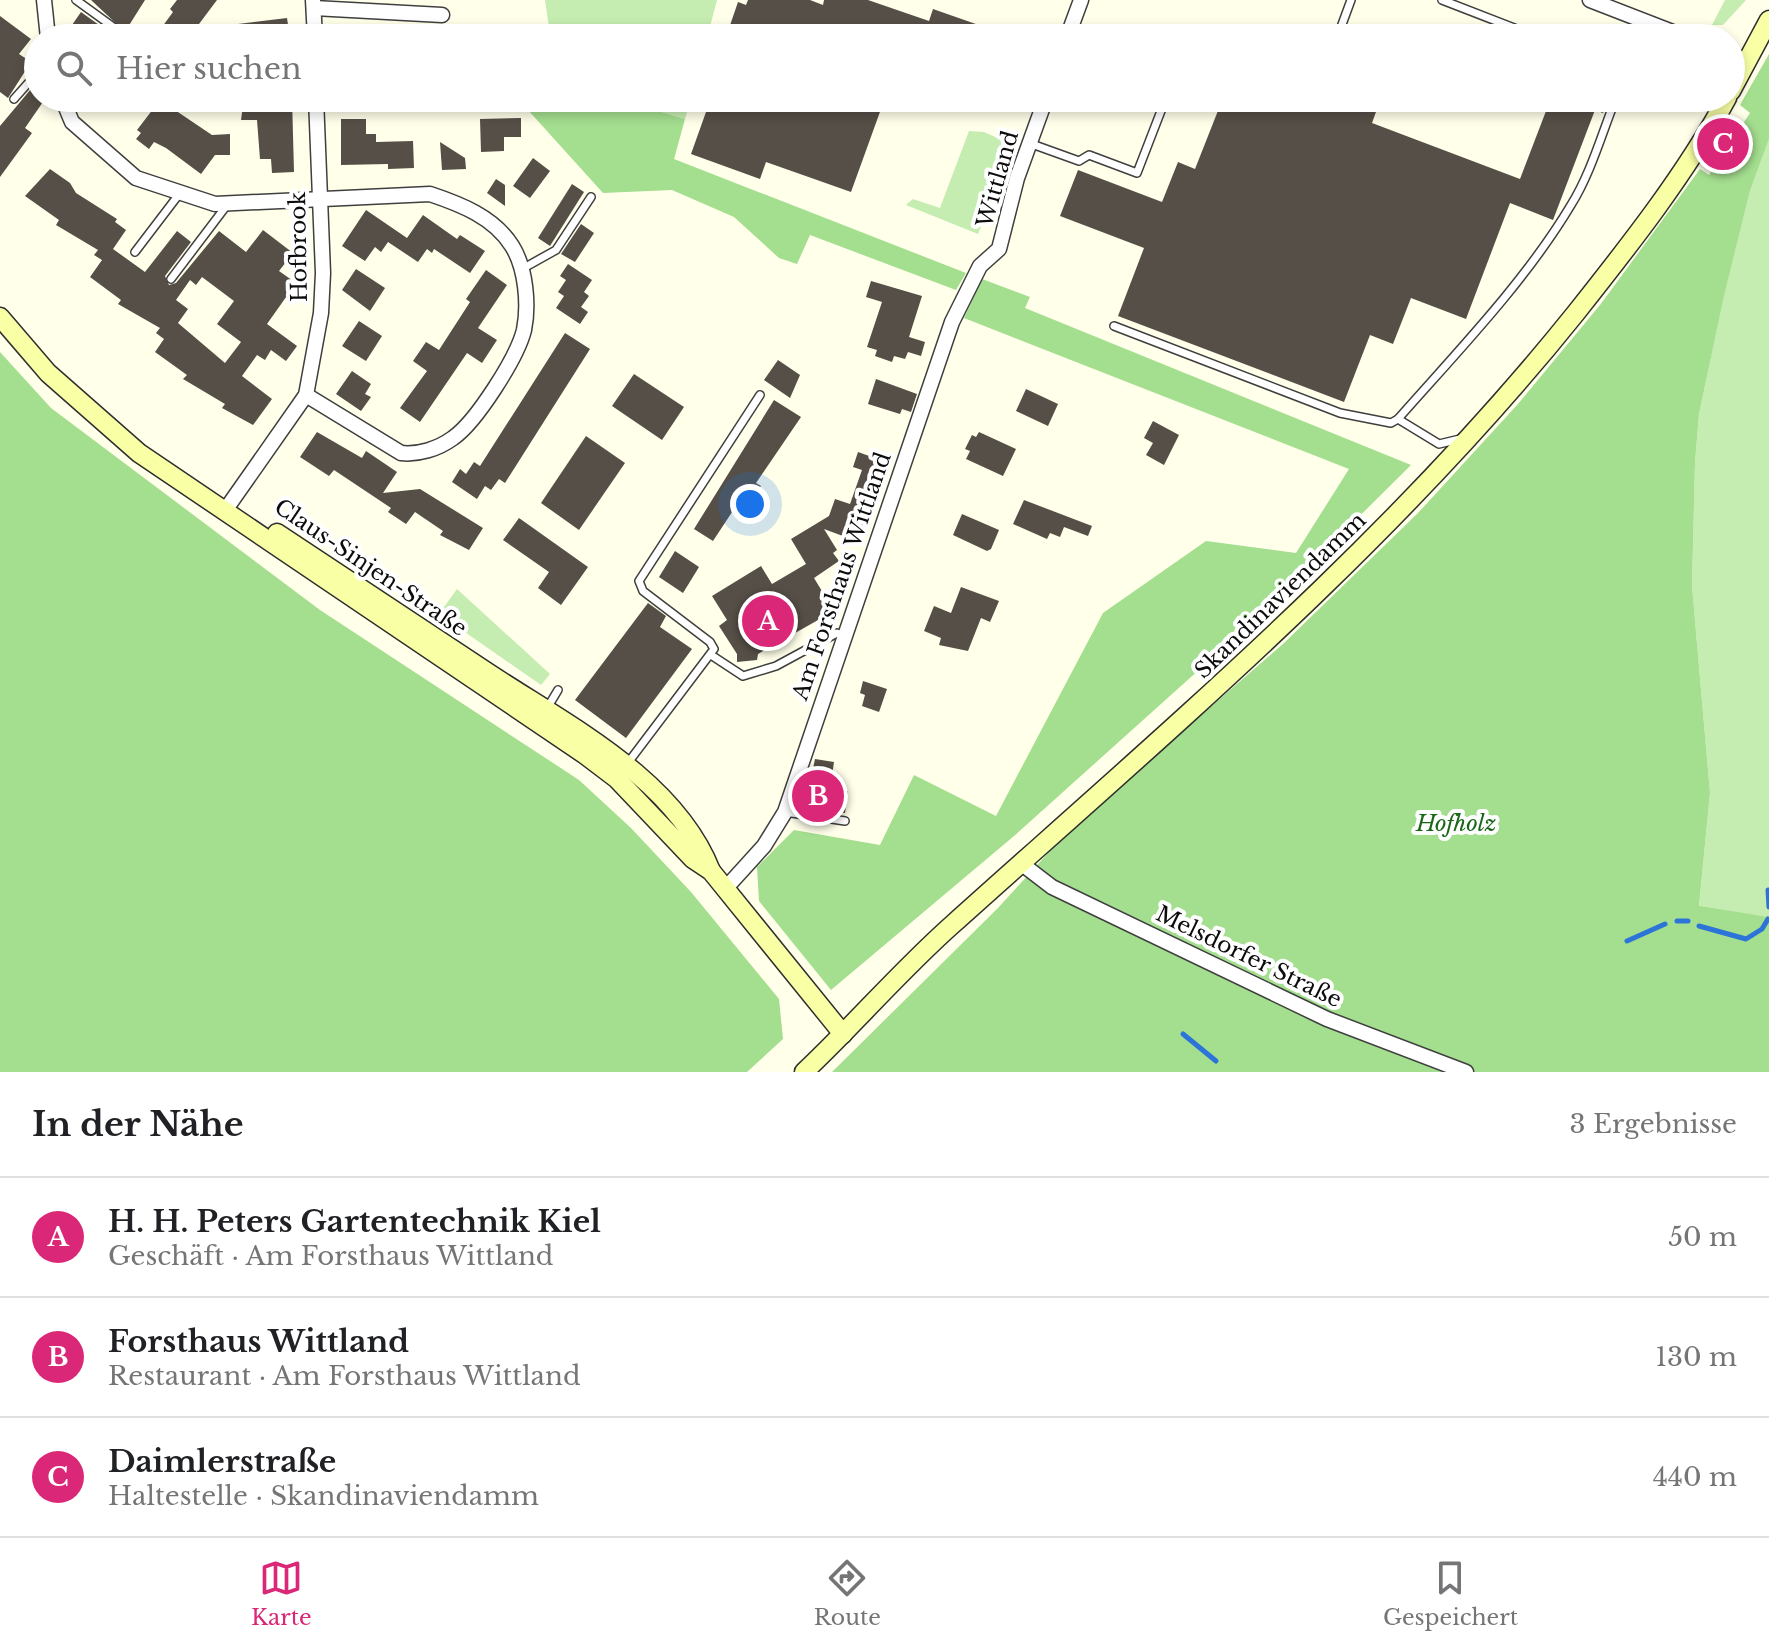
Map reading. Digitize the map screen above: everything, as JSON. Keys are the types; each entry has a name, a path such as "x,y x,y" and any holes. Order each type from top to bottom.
{"main road":[{"path":"1745,50 1769,20"},
{"name":"Skandinaviendamm","path":"804,1072 948,928 1266,644 1439,472 1609,271 1717,112"},
{"name":"Claus-Sinjen-Straße","path":"0,302 57,365 109,413 227,507 621,772 693,859 711,871 843,1034"},
{"name":"Claus-Sinjen-Straße","path":"0,317 48,373 103,423 172,477 227,507"}],"street":[{"path":"44,0 47,24"},
{"path":"1590,0 1652,24"},
{"path":"1072,24 1079,1"},
{"path":"315,24 314,4 442,15"},
{"path":"68,112 72,122 136,178 181,193 227,205 430,194 460,204 488,220 512,246 526,291 523,332 506,367 470,422 452,439 417,454 401,453 306,395"},
{"name":"Hofbrook","path":"227,507 306,395 321,313 316,112"},
{"name":"Wittland","path":"980,266 999,249 1041,112"},
{"name":"Am Forsthaus Wittland","path":"725,889 764,846 785,812 952,322 980,266"},
{"name":"Melsdorfer Straße","path":"1022,864 1052,887 1327,1019 1466,1072"}],"lane":[{"path":"76,0 109,24"},
{"path":"1342,24 1351,0"},
{"path":"1442,0 1504,24"},
{"path":"14,99 24,88"},
{"path":"1029,143 1079,161 1089,155 1137,173 1161,112"},
{"path":"1114,326 1361,420 1381,423 1398,419 1480,326 1559,225 1579,192 1610,112"},
{"path":"135,252 181,193"},
{"path":"520,270 556,250 591,197"},
{"path":"171,279 227,205"},
{"path":"621,772 714,649 710,642 643,591 639,581 760,395"},
{"path":"1398,419 1439,444 1473,435"},
{"path":"1439,444 1439,472"},
{"path":"711,655 743,676 776,666 837,633 846,636"},
{"path":"541,716 558,690"},
{"path":"785,812 845,821"}],"green space":[{"path":"545,0 717,0 711,24 549,24"},
{"path":"1725,0 1746,0 1724,24 1713,24"},
{"name":"Hofholz","path":"1769,54 1769,139 1750,191 1699,414 1692,586 1710,793 1699,906 1769,917 1769,1072 832,1072 998,908 1069,830 1284,643 1418,513 1518,404 1600,305 1700,169 1709,175 1750,113 1745,109 1745,96"},
{"path":"530,112 662,112 685,119 674,159 966,273 956,290 810,235 797,264 779,258 734,217 672,190 603,193"},
{"path":"662,112 687,112 685,119"},
{"path":"969,131 984,132 1011,144 978,234 906,205 913,199 940,208"},
{"path":"1769,139 1769,917 1699,907 1710,793 1692,586 1699,414 1750,191"},
{"path":"982,279 1030,297 1025,308 1411,465 1260,615 1014,836 831,990 759,901 757,867 794,830 880,845 914,775 996,816 1103,613 1206,541 1296,553 1349,469 964,318"},
{"path":"0,352 51,408 320,610 579,780 631,828 691,892 779,999 783,1039 747,1072 0,1072"},
{"path":"457,589 550,674 541,685 439,614"}],"building":[{"path":"91,0 145,0 130,24 117,24"},
{"path":"177,0 217,0 199,24 164,24 173,12 170,9"},
{"path":"748,0 810,0 823,5 824,0 868,0 929,21 933,9 976,24 730,24 738,2 746,5"},
{"path":"81,12 98,24 73,24"},
{"path":"0,16 24,34 24,48 19,54 24,57 24,73 8,98 0,92"},
{"path":"287,18 288,24 238,24"},
{"path":"24,97 24,112 36,112 25,128 32,133 0,177 0,126"},
{"path":"151,112 178,112 212,135 230,134 230,155 215,155 201,174 154,142 149,149 136,139 141,133 137,130"},
{"path":"242,112 292,112 294,172 272,173 271,159 260,159 257,120 241,120"},
{"path":"706,112 880,112 851,192 766,162 760,179 691,154"},
{"path":"1217,112 1376,112 1372,123 1520,179 1546,112 1594,112 1553,220 1510,203 1466,319 1411,298 1393,344 1370,335 1344,402 1118,316 1144,248 1060,216 1078,170 1162,202 1178,162 1195,169"},
{"path":"521,118 521,137 504,137 504,151 481,152 480,119"},
{"path":"341,119 366,119 366,134 376,134 376,142 413,141 414,168 388,169 388,164 341,165"},
{"path":"440,142 465,158 466,169 442,170"},
{"path":"533,158 550,171 530,198 513,186"},
{"path":"50,169 70,183 76,193 117,219 115,222 126,230 113,249 145,272 177,231 191,242 165,276 169,285 176,283 219,231 246,252 263,230 293,253 279,271 296,283 267,324 297,346 286,361 271,350 265,360 257,355 242,376 272,399 253,425 222,408 225,404 183,379 187,375 155,352 164,339 156,333 160,328 118,304 121,300 90,277 102,260 94,255 98,250 56,225 59,220 25,196","holes":["202,277 234,301 217,324 241,342 225,363 178,323 188,309 176,300 190,280 196,285"]},
{"path":"496,179 505,185 505,206 487,193"},
{"path":"572,184 584,192 550,246 538,238"},
{"path":"366,210 407,238 423,215 457,239 460,235 485,251 470,273 434,249 432,253 427,249 418,262 388,242 381,252 375,247 365,261 342,246"},
{"path":"581,224 594,233 575,262 561,254"},
{"path":"568,264 592,280 584,292 589,296 581,307 588,312 580,324 556,308 564,296 558,292 566,280 560,276"},
{"path":"356,269 385,288 370,311 342,290"},
{"path":"486,270 507,285 478,328 497,340 482,363 467,353 420,422 400,408 427,371 413,361 426,342 439,350 470,302 466,299"},
{"path":"871,281 922,296 909,337 925,342 921,356 908,352 905,359 894,356 892,362 875,356 877,350 867,347 882,302 866,297"},
{"path":"359,321 382,336 366,361 342,346"},
{"path":"565,333 590,349 505,483 499,479 491,490 485,486 477,499 452,482 460,469 466,474 474,462 480,466"},
{"path":"778,360 800,375 790,398 764,380"},
{"path":"352,371 371,384 365,394 371,397 361,411 336,394"},
{"path":"634,374 684,407 662,440 612,406"},
{"path":"876,379 917,394 911,412 902,409 900,414 868,404"},
{"path":"1026,389 1058,404 1048,426 1016,411"},
{"path":"774,400 801,417 756,483 761,486 748,505 740,500 713,541 694,529"},
{"path":"1153,421 1179,435 1164,465 1146,455 1153,443 1144,438"},
{"path":"317,432 362,458 366,451 397,472 383,493 420,489 483,528 469,550 440,535 443,531 415,512 406,524 388,512 391,508 334,470 329,476 300,457"},
{"path":"979,432 1016,449 1003,476 966,459 970,451 965,449 972,435 976,437"},
{"path":"586,436 625,463 579,530 541,503"},
{"path":"858,452 886,462 859,542 824,529 837,550 833,553 839,561 814,578 834,611 758,654 757,660 737,662 737,654 719,626 727,620 712,596 761,566 772,584 806,564 791,539 829,516 835,499 850,504 862,470 853,467"},
{"path":"1024,500 1092,526 1088,536 1064,527 1060,537 1050,533 1047,539 1013,524"},
{"path":"962,514 999,530 991,549 987,551 953,535"},
{"path":"519,518 588,567 561,605 538,588 549,572 503,540"},
{"path":"675,551 699,567 683,593 659,577"},
{"path":"961,587 999,601 990,622 981,618 968,651 939,645 941,638 924,631 934,606 951,613"},
{"path":"648,603 666,616 660,627 692,649 626,738 575,700"},
{"path":"863,681 887,689 879,712 862,706 865,695 860,693"},
{"path":"815,759 834,762 830,789 848,791 845,813 805,807"}],"waterway":[{"path":"1768,890 1769,907"},
{"path":"1699,926 1746,939 1762,929 1768,919"},
{"path":"1677,921 1688,921"},
{"path":"1627,941 1665,924"},
{"path":"1183,1034 1216,1061"}],"place":[{"name":"Daimlerstraße","path":"1723,144"},
{"name":"H. H. Peters Gartentechnik Kiel","path":"768,621"},
{"name":"Forsthaus Wittland","path":"818,796"}]}
